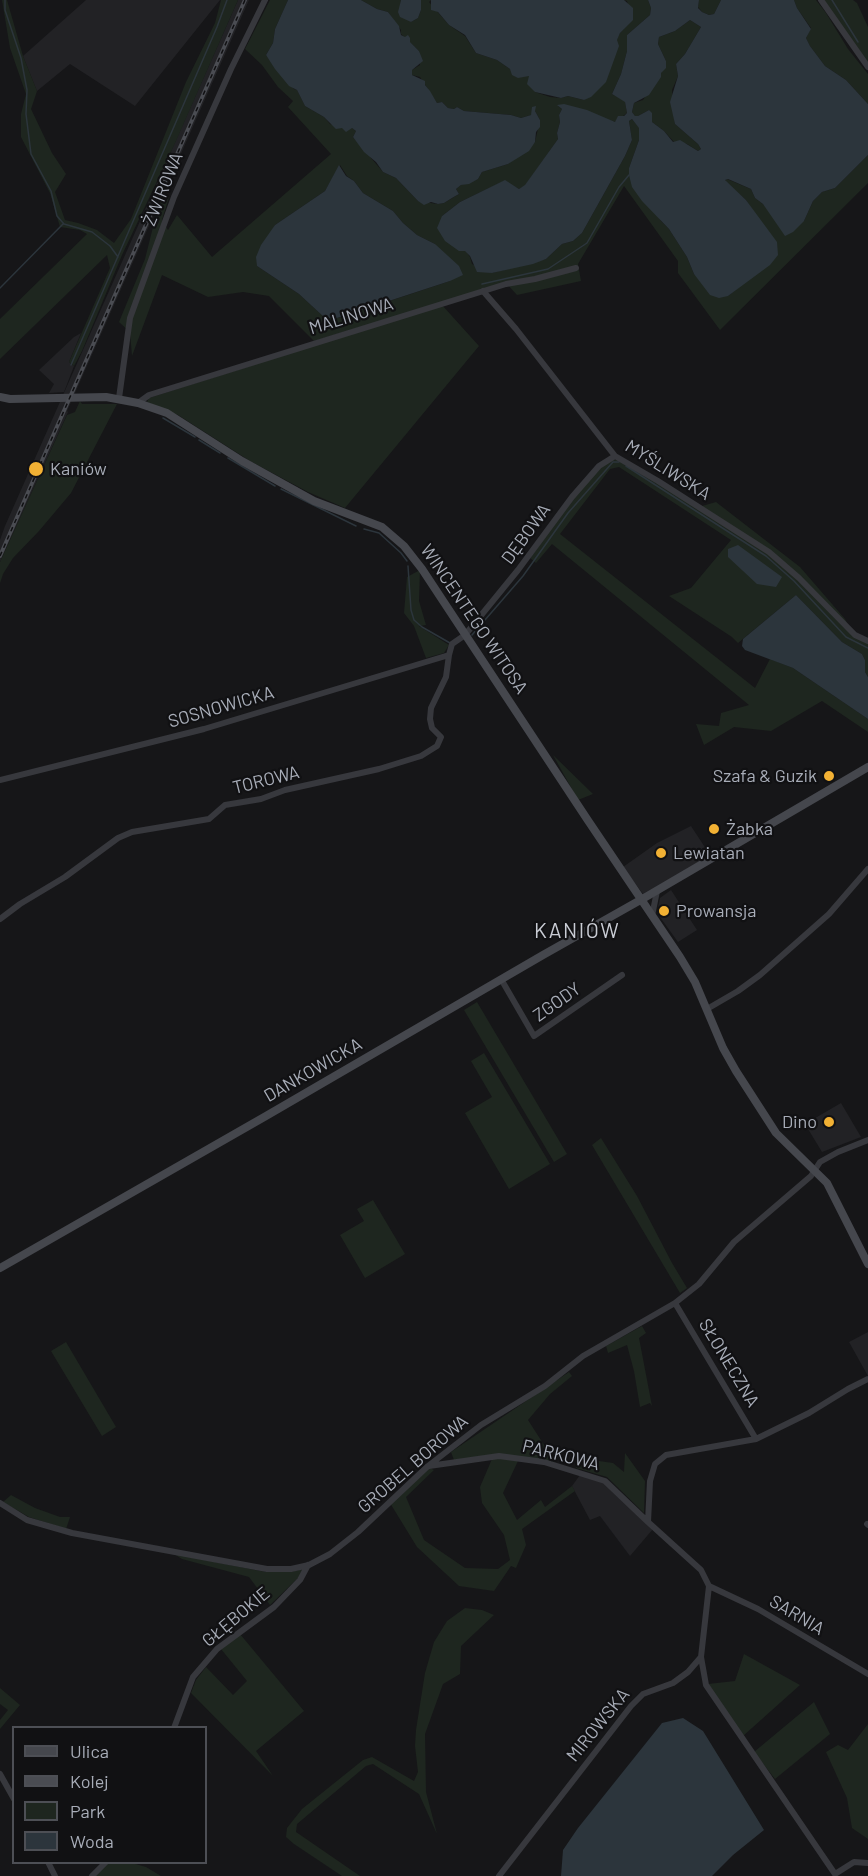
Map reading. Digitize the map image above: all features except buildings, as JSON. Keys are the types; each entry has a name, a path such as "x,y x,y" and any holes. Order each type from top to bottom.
{"street":[{"name":"ŻWIROWA","path":"119,398 130,318 174,196 265,0"},
{"path":"821,0 868,67"},
{"name":"MALINOWA","path":"138,403 149,395 483,291 576,268"},
{"name":"MYŚLIWSKA","path":"483,291 516,329 615,456 769,552 799,578 855,635 868,640"},
{"name":"WINCENTEGO WITOSA","path":"0,397 10,399 119,398 167,413 242,461 314,501 382,527 404,546 689,970 723,1048 760,1110 783,1141 827,1183 868,1264"},
{"name":"DĘBOWA","path":"465,635 518,570 572,497 599,466 615,456"},
{"name":"TOROWA","path":"0,919 65,877 118,838 132,832 209,819 225,805 261,799 285,790 379,769 421,756 437,746 441,737 432,728 430,708 446,677 452,644 465,635"},
{"name":"SOSNOWICKA","path":"0,780 204,729 449,655"},
{"name":"DANKOWICKA","path":"0,1268 642,900 868,767"},
{"path":"707,1009 738,991 829,914 868,869"},
{"path":"652,916 657,891"},
{"name":"ZGODY","path":"501,979 534,1036 622,975"},
{"name":"GROBEL BOROWA","path":"0,1503 27,1520 72,1533 267,1569 291,1569 309,1565 330,1554 358,1532 428,1466 481,1425 545,1386 583,1356 675,1303 699,1284 734,1242 811,1176 825,1159 868,1140"},
{"name":"SŁONECZNA","path":"675,1303 756,1439"},
{"path":"868,1379 809,1413 756,1439 666,1455 655,1464 650,1481 648,1522 701,1570 708,1586 701,1657 706,1685 834,1874 854,1862 868,1863"},
{"path":"447,1451 452,1463"},
{"name":"PARKOWA","path":"428,1466 499,1456 544,1462 605,1481 648,1522"},
{"name":"GŁĘBOKIE","path":"175,1726 193,1677 217,1648 274,1607 300,1580 309,1565"},
{"name":"SARNIA","path":"708,1586 758,1609 868,1674"},
{"name":"MIROWSKA","path":"499,1876 631,1706 643,1694 674,1683 701,1657"},
{"path":"0,1774 12,1795"},
{"path":"92,1876 105,1864"}],"shaded area":[{"path":"86,0 220,0 135,106 70,64 37,91 23,56"},
{"path":"238,0 249,0 0,562 0,540 5,526"},
{"path":"81,333 69,362 74,366 64,392 49,393 54,384 39,370"},
{"path":"691,826 710,855 643,894 623,867 657,843"},
{"path":"671,890 697,930 678,942 657,913 660,898"},
{"path":"841,1103 861,1137 822,1152 805,1124"},
{"path":"868,1332 868,1376 849,1342"},
{"path":"580,1475 604,1482 653,1529 630,1556 600,1516 590,1520 572,1486"}],"green space":[{"path":"2,0 7,0 23,56 37,91 31,109 52,153 66,174 55,192 65,220 97,230 114,243 131,219 186,82 215,23 221,0 238,0 74,366 69,362 110,268 107,255 0,359 0,319 87,234 80,230 60,227 50,193 21,137 21,114 26,94 10,48"},
{"path":"270,0 288,0 275,29 273,43 266,55 297,90 305,106 324,117 330,124 352,128 356,131 353,137 383,172 396,178 418,201 437,204 444,203 459,194 456,189 478,179 482,172 508,164 535,142 540,120 535,111 521,118 464,111 457,107 448,108 442,102 437,103 420,77 412,75 412,70 420,65 419,51 401,34 401,30 388,12 361,0 401,0 400,6 411,22 418,18 421,0 431,0 429,2 449,25 465,36 476,53 497,60 510,69 529,76 535,92 550,97 568,96 584,100 620,33 632,20 627,1 624,0 648,0 651,8 650,15 627,35 627,51 621,74 612,94 625,101 627,113 615,122 558,106 562,109 559,115 558,139 525,186 519,189 504,181 460,202 442,216 470,257 472,264 492,273 546,259 562,244 573,241 582,233 625,156 632,140 629,121 632,119 639,127 639,140 629,168 661,221 669,229 687,257 694,274 728,296 738,288 759,220 746,200 725,181 727,179 751,189 755,198 763,204 804,221 813,201 822,192 835,188 868,155 868,183 720,330 678,273 678,261 624,186 578,264 581,281 517,295 506,283 314,341 269,296 243,292 208,297 162,275 132,356 130,332 119,322 145,259 160,199 169,197 162,220 168,230 177,215 212,257 331,154 288,107 293,101 245,49","holes":["340,165 363,193 393,211 417,235 435,244 450,281 338,318 325,318 299,294 257,266 275,225 325,191"]},
{"path":"699,0 721,0 714,14 709,15 698,7"},
{"path":"794,0 816,0 826,13 848,49 868,74 868,104 846,80 825,66 810,46 806,38 811,28"},
{"path":"823,0 853,0 857,3 868,27 868,65"},
{"path":"690,20 701,27 685,54 676,64 678,76 672,90 675,124 698,144 701,149 698,151 687,144 674,142 652,122 649,110 638,116 632,112 634,103 643,100 666,61 658,44 659,37 675,31"},
{"path":"442,305 479,346 345,508 308,492 250,461 178,415 147,402 149,398"},
{"path":"80,401 82,404 117,404 71,493 13,558 0,583 0,562 67,415 75,412"},
{"path":"612,460 619,460 685,500 702,506 716,502 800,567 845,619 854,636 868,642 868,677 862,654 842,642 796,595 738,643 669,596 691,588 731,540 619,467 610,469 560,534 755,688 770,659 793,668 868,719 868,732 822,701 771,731 734,727 704,745 696,724 719,726 721,713 749,705 552,544 536,563 530,558 573,498 601,467"},
{"path":"420,570 419,601 426,625 419,626 449,645 444,653 426,658 414,626 404,613 407,577"},
{"path":"553,755 593,794 578,800"},
{"path":"477,1002 567,1154 554,1162 464,1010"},
{"path":"484,1053 550,1164 509,1189 465,1113 492,1097 471,1061"},
{"path":"601,1138 637,1196 687,1288 680,1293 592,1145"},
{"path":"373,1200 405,1254 365,1278 340,1235 364,1221 357,1209"},
{"path":"642,1326 646,1333 639,1338 652,1406 650,1403 640,1407 627,1345 608,1353 606,1346"},
{"path":"66,1342 116,1427 102,1436 51,1351"},
{"path":"569,1372 572,1376 550,1394 528,1420 555,1462 500,1454 454,1460 451,1452"},
{"path":"625,1453 645,1481 644,1513 607,1477 576,1468 575,1464 592,1460 613,1463 624,1472"},
{"path":"492,1459 518,1461 503,1493 517,1520 541,1500 545,1507 572,1486 575,1491 522,1529 526,1545 516,1568 511,1566 494,1591 459,1586 417,1547 390,1503 430,1468 434,1470 406,1497 424,1540 465,1568 498,1569 510,1560 504,1535 482,1503 480,1487"},
{"path":"11,1495 35,1508 60,1517 70,1517 66,1529 29,1517 3,1502"},
{"path":"174,1554 266,1572 290,1572 303,1569 298,1578 270,1605 249,1577 182,1559"},
{"path":"465,1608 482,1610 494,1615 461,1646 460,1674 443,1684 425,1734 426,1792 437,1834 419,1794 373,1764 366,1766 297,1824 296,1832 360,1876 342,1876 294,1844 286,1837 287,1828 302,1809 363,1760 372,1757 414,1781 418,1772 416,1730 425,1673 434,1642 447,1621"},
{"path":"240,1634 304,1711 256,1751 273,1776 191,1693 196,1680 206,1667 233,1695 247,1681 221,1649"},
{"path":"744,1654 800,1685 743,1736 708,1684 735,1681"},
{"path":"0,1688 20,1705 0,1729 0,1720 8,1710 0,1704"},
{"path":"814,1702 830,1734 775,1779 754,1752"},
{"path":"868,1724 868,1839 852,1828 847,1798 826,1752 838,1745 848,1750"},
{"path":"107,1864 136,1864 161,1876 96,1876"}],"water":[{"path":"288,0 361,0 388,12 399,26 401,35 405,37 408,35 410,42 419,51 423,61 412,70 412,75 425,81 425,85 437,103 442,102 448,108 457,107 464,111 521,118 531,115 532,107 536,106 535,111 540,120 540,127 536,132 535,142 529,151 508,164 482,172 478,179 461,185 456,189 459,194 444,203 431,202 424,205 396,178 383,172 376,162 364,152 353,137 356,131 352,128 346,132 342,128 336,129 324,117 305,106 297,90 289,86 275,69 266,55 273,43 275,29"},
{"path":"401,0 421,0 418,18 411,22 400,17 398,12"},
{"path":"431,0 624,0 633,8 633,20 620,33 617,40 619,46 606,82 591,97 584,100 568,96 561,98 535,92 527,84 529,76 518,78 497,60 476,53 465,35 449,25 438,12 431,10"},
{"path":"648,0 699,0 698,8 709,15 714,14 721,0 794,0 811,29 806,38 810,46 825,66 846,80 868,104 868,155 835,188 822,192 813,201 804,221 793,232 785,236 763,204 755,198 751,189 728,179 725,180 746,200 777,242 778,255 770,265 728,296 719,298 710,295 694,274 687,257 669,229 632,187 629,168 639,140 639,128 632,119 629,121 632,140 625,156 582,233 573,241 562,244 546,259 533,264 492,273 477,272 470,256 465,251 459,251 445,241 437,228 442,216 460,202 505,180 519,189 525,185 558,139 559,115 562,109 557,105 564,104 587,110 615,122 618,116 624,116 627,113 625,102 612,94 621,74 627,51 627,35 650,15 651,8","holes":["690,20 701,27 685,54 676,64 678,76 670,102 675,124 698,144 701,149 698,151 680,140 673,142 652,122 652,113 649,110 638,116 632,112 634,103 649,95 666,68 666,61 658,44 659,37 675,31"]},
{"path":"339,165 346,176 354,181 363,193 393,211 417,235 435,244 459,266 463,275 337,318 325,318 299,294 257,266 256,257 261,245 275,225 325,191"},
{"path":"738,545 782,577 776,587 757,584 728,557 728,549"},
{"path":"796,595 842,642 862,654 868,677 868,719 793,668 745,650 742,646 743,639"},
{"path":"683,1718 703,1731 764,1830 733,1855 712,1876 561,1876 563,1850 578,1828 662,1723"}],"waterway":[{"path":"5,0 5,10 21,58 27,90 26,114 31,154 51,191 57,216 64,224 92,232 110,246 118,257"},
{"path":"71,365 227,0"},
{"path":"832,0 858,42"},
{"path":"482,284 548,269 587,243 619,187 629,175"},
{"path":"0,288 63,224"},
{"path":"163,418 195,437"},
{"path":"199,440 220,453"},
{"path":"228,458 275,486"},
{"path":"472,635 523,576 568,513 613,462 619,462"},
{"path":"626,466 766,556 794,581 846,637 868,648"},
{"path":"281,489 356,526"},
{"path":"364,529 379,533 407,561"},
{"path":"408,566 411,610 414,620 450,643"}],"railway":[{"path":"0,556 245,0"}],"place":[{"name":"Kaniów","path":"36,469"},
{"name":"Szafa & Guzik","path":"829,776"},
{"name":"Żabka","path":"714,829"},
{"name":"Lewiatan","path":"661,853"},
{"name":"Prowansja","path":"664,911"},
{"name":"Dino","path":"829,1122"}],"district":[{"name":"KANIÓW","path":"577,931"}]}
